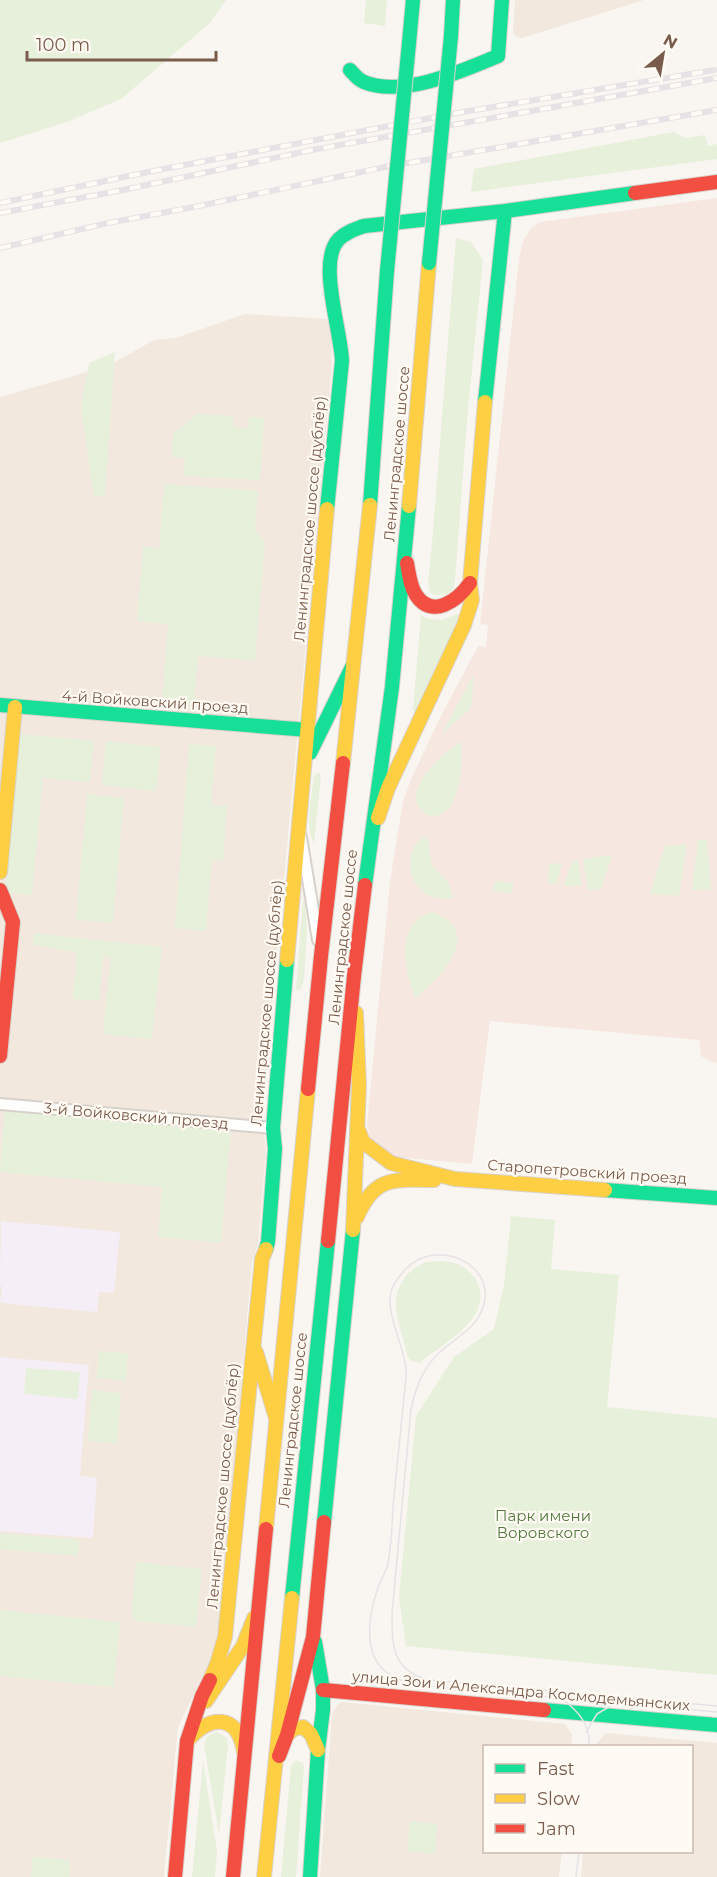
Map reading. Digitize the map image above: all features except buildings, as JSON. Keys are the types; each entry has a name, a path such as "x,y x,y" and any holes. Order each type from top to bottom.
{"main road":[{"name":"Ленинградское шоссе","path":"233,1877 321,956 355,658 370,500 387,271 413,0"},
{"name":"Ленинградское шоссе","path":"264,1877 354,976 392,687 453,0"},
{"path":"350,70 363,82 391,88 412,85 498,56 502,0"},
{"name":"Ленинградское шоссе (дублёр)","path":"196,1715 225,1637 262,1259 268,1242 275,1149 273,1128 342,361 339,330 330,289 329,258 339,240 355,228 505,211 717,182"},
{"path":"370,843 388,788 464,625 472,600 470,583 481,445 505,211"},
{"path":"405,555 415,595 426,604 441,607 448,604 462,596 470,583"},
{"path":"304,773 320,730 355,658"},
{"path":"310,701 317,709 323,710 333,705"},
{"name":"4-й Войковский проезд","path":"0,705 308,730"},
{"path":"0,872 15,707"},
{"path":"0,890 13,922 2,1007 0,1056"},
{"path":"276,1764 287,1735 314,1636 353,1237 358,1085 354,976"},
{"name":"Старопетровский проезд","path":"357,1126 363,1142 391,1163 455,1179"},
{"name":"Старопетровский проезд","path":"353,1237 356,1218 372,1189 394,1181 455,1179 717,1198"},
{"path":"254,1340 276,1419"},
{"path":"176,1877 188,1740 196,1715 243,1646 258,1607"},
{"path":"310,1877 318,1750 322,1732 323,1690 314,1636"},
{"name":"улица Зои и Александра Космодемьянских","path":"323,1690 717,1725"},
{"path":"188,1740 196,1730 206,1724 222,1722 236,1730 241,1737 244,1753"},
{"path":"287,1735 298,1727 307,1729 316,1740 318,1750"}],"street":[{"path":"299,822 321,956"},
{"name":"3-й Войковский проезд","path":"0,1104 273,1128"}],"shaded area":[{"path":"515,0 644,0 522,38 517,37 513,32"},
{"path":"717,198 717,1064 701,1056 699,1040 490,1021 472,1164 397,1157 379,1148 370,1138 367,1126 390,881 403,801 411,779 478,646 486,647 488,625 480,624 519,258 523,241 531,228 540,222"},
{"path":"245,314 327,319 331,336 332,364 262,1116 266,1150 258,1244 252,1262 219,1639 178,1727 164,1877 0,1877 0,397 108,366 154,340 176,338"},
{"path":"1,1221 120,1232 114,1293 99,1292 97,1312 0,1303 2,1287 0,1286"},
{"path":"0,1357 89,1365 80,1476 97,1478 93,1538 0,1531"},
{"path":"341,1702 565,1724 572,1735 571,1745 483,1745 483,1853 562,1853 559,1877 320,1877 332,1715"},
{"path":"606,1733 717,1743 717,1877 581,1877 583,1853 693,1853 693,1745 595,1745"}],"green space":[{"path":"0,0 226,0 210,23 121,99 67,122 0,143"},
{"path":"366,0 387,0 385,26 364,23"},
{"path":"674,132 685,138 705,135 708,146 717,144 717,159 471,192 474,169"},
{"path":"456,238 471,242 483,260 467,420 455,581 453,589 447,594 434,595 430,592 428,583"},
{"path":"115,352 105,496 94,497 81,407 89,363"},
{"path":"197,414 233,416 233,427 248,428 249,417 264,418 260,480 184,476 185,458 172,457 173,433"},
{"path":"164,484 258,491 255,529 265,543 255,661 198,656 194,704 162,702 168,624 137,621 143,547 159,548"},
{"path":"457,614 459,616 417,711 414,712 421,615 439,620"},
{"path":"474,674 471,708 441,735"},
{"path":"20,734 94,741 90,782 43,778 32,895 5,892"},
{"path":"106,741 161,747 156,791 102,785"},
{"path":"461,742 461,772 452,803 439,815 428,815 417,803 416,793 420,783 435,763"},
{"path":"189,744 216,746 211,805 227,806 223,860 212,860 206,931 175,928"},
{"path":"319,773 321,775 314,844 310,828 310,810 314,775"},
{"path":"87,794 124,798 113,923 76,920"},
{"path":"424,835 428,840 433,867 448,882 453,898 439,899 428,895 413,879 410,868 411,857 415,845"},
{"path":"707,839 711,890 692,890 698,840"},
{"path":"687,844 679,896 650,894 665,846"},
{"path":"612,855 601,889 588,890 583,859"},
{"path":"578,860 582,886 564,886 572,861"},
{"path":"562,863 557,883 548,884 549,864"},
{"path":"495,881 514,883 511,894 493,891"},
{"path":"303,900 307,929 304,980 298,991 296,989"},
{"path":"432,912 448,920 456,931 457,942 454,955 446,967 415,998 406,962 407,937 411,927 420,918"},
{"path":"34,933 162,947 152,1039 103,1034 111,957 103,956 99,1001 73,999 77,953 79,953 33,945"},
{"path":"5,1109 231,1129 221,1243 158,1237 162,1187 0,1172"},
{"name":"Парк имени Воровского","path":"511,1216 555,1220 551,1269 619,1275 607,1407 717,1418 717,1675 406,1646 399,1598 416,1416 454,1357 494,1329 504,1285"},
{"path":"443,1261 454,1263 471,1273 481,1295 479,1307 463,1329 419,1363 412,1361 407,1355 396,1309 397,1294 402,1281 412,1270 424,1263"},
{"path":"99,1351 128,1353 126,1381 97,1378"},
{"path":"26,1368 80,1372 78,1399 24,1394"},
{"path":"92,1390 121,1393 117,1444 88,1441"},
{"path":"0,1533 79,1540 78,1556 0,1549"},
{"path":"136,1562 202,1569 196,1627 136,1621 131,1616"},
{"path":"0,1610 120,1622 114,1687 0,1676"},
{"path":"217,1732 227,1738 228,1746 219,1834 204,1745 208,1736"},
{"path":"296,1760 304,1766 296,1877 281,1877 291,1766"},
{"path":"203,1761 217,1851 215,1877 192,1877"},
{"path":"410,1821 437,1824 435,1854 407,1851"},
{"path":"33,1857 70,1860 69,1877 31,1877"}],"tram line":[{"path":"717,1706 430,1680 417,1676 401,1664 394,1647 392,1613 411,1409 424,1372 439,1353 466,1332 477,1320 484,1304 485,1291 476,1271 468,1263 457,1258 434,1255 413,1263 399,1277 390,1296 390,1307 404,1356 406,1378 389,1556 374,1600 370,1623 371,1647 378,1663 396,1678 420,1685 717,1712"},
{"path":"560,1697 582,1718 588,1731 589,1745"},
{"path":"586,1732 597,1714 617,1702"},
{"path":"576,1877 579,1853"}],"railway":[{"path":"0,203 153,171 457,113 714,70"},
{"path":"0,213 123,190 312,150 717,78"},
{"path":"0,248 108,223 385,167 717,110"}],"traffic: fast":[{"path":"409,43 413,0"},
{"path":"451,36 453,0"},
{"path":"350,70 364,82 396,87 432,81 498,56 502,0"},
{"path":"429,263 451,36"},
{"path":"387,271 409,43"},
{"path":"327,509 342,361 330,279 333,249 339,239 364,226 505,211 635,193"},
{"path":"485,402 505,211"},
{"path":"370,505 387,271"},
{"path":"365,885 392,687 409,506"},
{"path":"310,753 352,667"},
{"path":"0,705 308,730"},
{"path":"266,1249 287,960"},
{"path":"605,1190 717,1198"},
{"path":"324,1522 353,1230"},
{"path":"292,1598 328,1241"},
{"path":"310,1877 318,1750 323,1710 323,1690 315,1642"},
{"path":"544,1710 717,1725"}],"traffic: slow":[{"path":"409,506 429,263"},
{"path":"378,818 388,788 464,625 472,600 470,583 485,402"},
{"path":"343,763 370,505"},
{"path":"287,960 327,509"},
{"path":"0,872 15,707"},
{"path":"353,1230 359,1085 356,1013"},
{"path":"266,1529 308,1089"},
{"path":"358,1129 363,1142 391,1163 455,1179 605,1190"},
{"path":"357,1217 371,1194 387,1183 434,1180"},
{"path":"210,1680 225,1637 262,1259 266,1249"},
{"path":"256,1352 276,1418"},
{"path":"264,1877 292,1598"},
{"path":"206,1701 243,1646 254,1618"},
{"path":"188,1740 206,1726 214,1722 222,1722 236,1730 244,1752"},
{"path":"287,1735 293,1729 303,1727 311,1734 318,1750"}],"traffic: jam":[{"path":"635,193 717,182"},
{"path":"407,563 416,595 430,606 437,607 452,601 470,583"},
{"path":"308,1089 343,763"},
{"path":"328,1241 365,885"},
{"path":"0,890 13,922 0,1056"},
{"path":"279,1756 287,1735 313,1637 324,1522"},
{"path":"233,1877 266,1529"},
{"path":"175,1877 187,1741 202,1696 210,1680"},
{"path":"323,1690 544,1710"}]}
